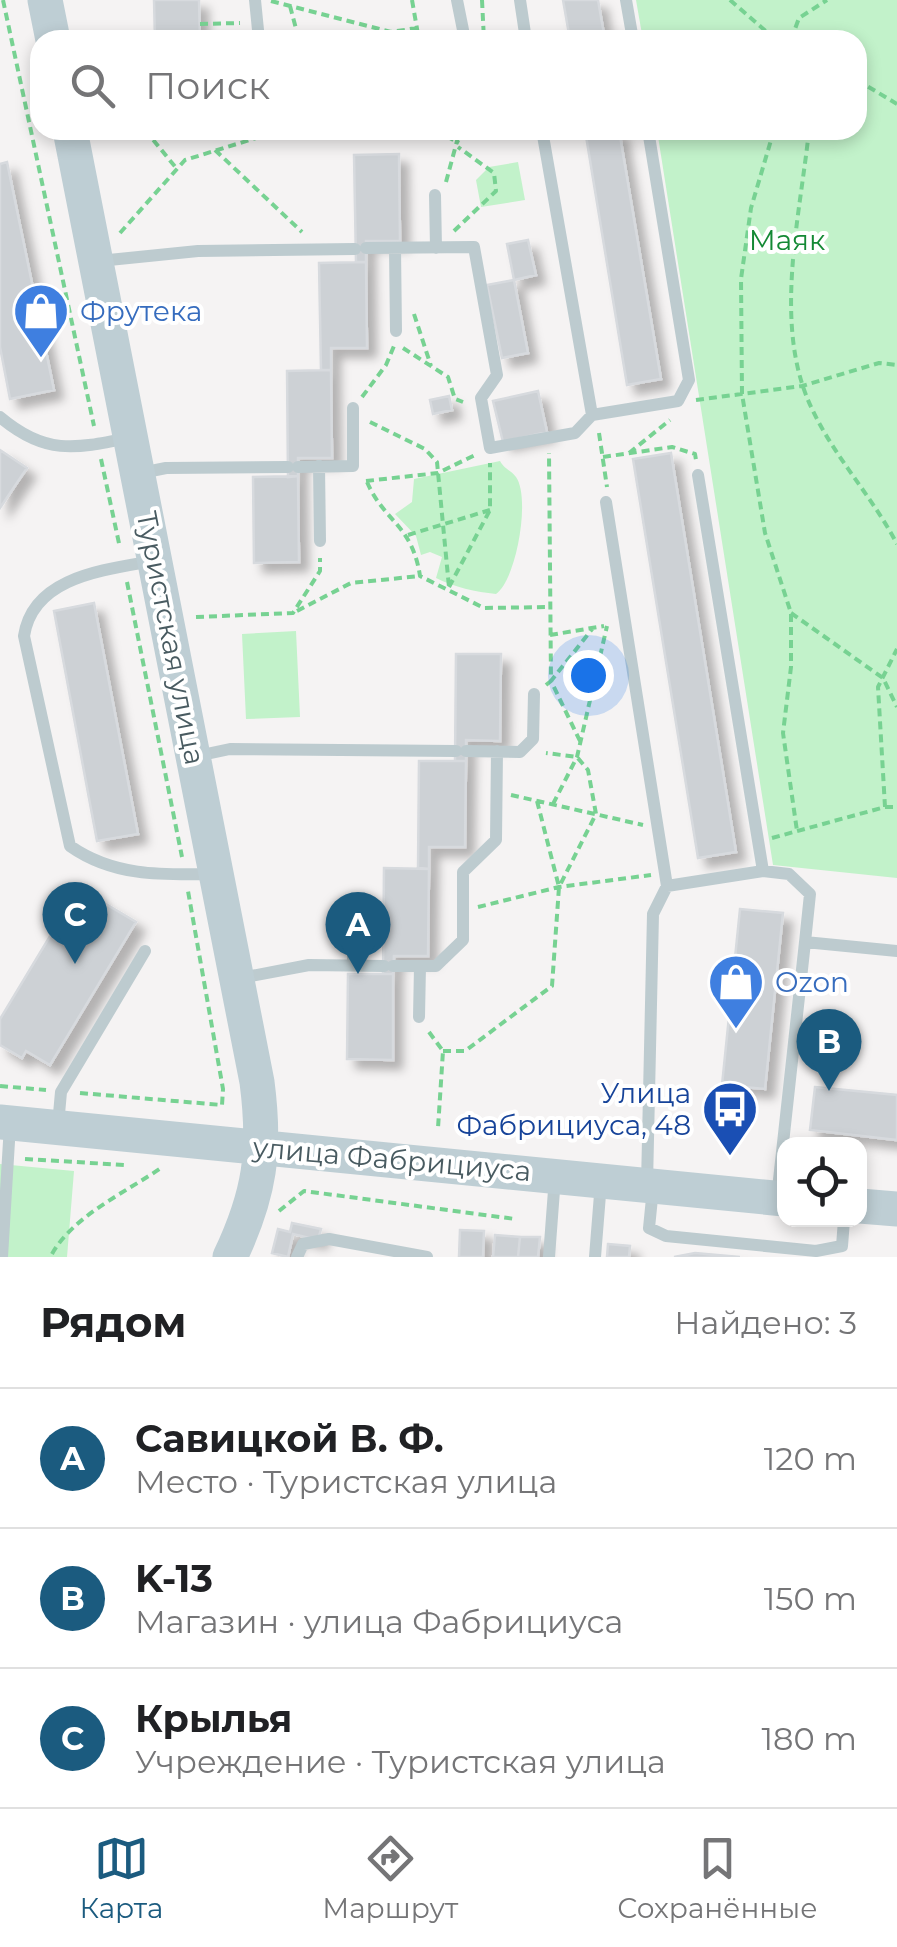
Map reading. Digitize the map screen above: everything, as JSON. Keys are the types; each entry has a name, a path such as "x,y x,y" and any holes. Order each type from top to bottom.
{"main road":[{"path":"45,0 51,30"},
{"name":"Туристская улица","path":"72,140 96,262 114,441 138,474 140,563 194,756 202,874 238,979 257,1082 262,1147 258,1188 230,1257"},
{"name":"улица Фабрициуса","path":"6,1134 58,1127 777,1198"},
{"path":"867,1207 897,1209"}],"lane":[{"path":"255,0 258,30"},
{"path":"457,0 462,30"},
{"path":"520,0 524,30"},
{"path":"626,0 631,30"},
{"path":"544,140 592,415"},
{"path":"96,262 198,250 474,247 497,375 481,398 490,455 574,433 592,415 678,401 689,380 650,140"},
{"path":"436,194 436,248"},
{"path":"395,248 396,330"},
{"path":"138,474 166,468 354,466 353,412"},
{"path":"0,417 22,435 58,449 114,441"},
{"path":"319,466 320,541"},
{"path":"698,475 763,870"},
{"path":"606,502 666,879 653,914 649,1228 666,1236 816,1251 842,1246 843,1227"},
{"path":"140,563 45,592 27,614 24,636 70,846 94,862 118,869 202,874"},
{"path":"194,756 230,749 522,749 533,739 534,694"},
{"path":"238,979 309,965 436,966 463,940 463,872 496,840 497,751"},
{"path":"666,879 763,870 789,874 810,894 787,1137"},
{"path":"353,965 354,903"},
{"path":"805,942 897,952"},
{"path":"58,1127 61,1092 145,951"},
{"path":"419,1017 420,966"},
{"path":"2,1257 6,1134"},
{"path":"549,1257 555,1175"},
{"path":"595,1257 602,1179"},
{"path":"297,1257 304,1244 329,1239 426,1257"}],"path":[{"path":"2,0 30,110"},
{"path":"268,0 384,30"},
{"path":"404,30 417,28 412,0"},
{"path":"482,0 484,30"},
{"path":"730,0 764,30"},
{"path":"794,30 798,18 827,0"},
{"path":"290,6 297,30"},
{"path":"200,24 258,23"},
{"path":"867,86 897,104"},
{"path":"0,1086 222,1106 223,1089 202,874 114,441 38,140"},
{"path":"153,140 176,169"},
{"path":"120,233 184,160 240,140"},
{"path":"436,248 496,191 494,173 450,140"},
{"path":"436,194 450,178 459,140"},
{"path":"771,140 751,208 741,280 742,394 765,532 792,613 791,667 783,733 796,831"},
{"path":"808,140 789,316 802,386 828,440 876,503 897,544"},
{"path":"215,150 320,249"},
{"path":"396,297 415,315 432,366"},
{"path":"449,587 438,462 426,449 353,412 386,365 395,342 448,377 455,399 483,408"},
{"path":"705,399 802,386 879,363 897,365"},
{"path":"629,452 672,419 678,401"},
{"path":"545,438 550,457 551,682 580,741"},
{"path":"606,502 603,455 672,446 695,454 698,475"},
{"path":"420,576 408,535 376,502 366,481 438,472 490,455 490,510 449,587"},
{"path":"408,535 490,510"},
{"path":"293,613 320,572 320,541"},
{"path":"196,617 293,613 351,583 420,576 449,587 484,608 551,607"},
{"path":"792,613 883,678 897,706"},
{"path":"550,635 624,623"},
{"path":"553,804 577,758 607,626"},
{"path":"534,694 551,682 593,628"},
{"path":"886,807 878,688 897,649"},
{"path":"522,749 577,758 588,770 596,814 559,887"},
{"path":"496,792 643,825 657,824"},
{"path":"443,1051 465,1051 552,986 559,887 537,800"},
{"path":"758,841 897,807"},
{"path":"463,910 559,887 666,879"},
{"path":"419,1017 443,1051 438,1128"},
{"path":"6,1134 127,1165"},
{"path":"52,1254 60,1241 90,1216 162,1167 144,1166"},
{"path":"276,1216 304,1192 515,1218"}],"green space":[{"name":"Маяк","path":"636,0 897,0 897,878 773,865 659,140 867,140 867,30 641,30"},
{"path":"518,162 525,200 481,207 476,180 489,167"},
{"path":"500,461 516,477 522,502 515,557 503,586 496,594 436,578 442,557 430,552 421,555 416,536 395,514 412,502 414,479"},
{"path":"296,631 300,717 246,719 242,634"},
{"path":"0,1164 74,1171 67,1257 0,1257"}],"building":[{"path":"154,0 199,0 200,30 155,30"},
{"path":"563,0 598,0 603,30 568,30"},
{"path":"587,140 621,140 661,379 627,385"},
{"path":"399,154 400,241 366,241 366,262 356,262 354,155"},
{"path":"7,162 54,390 10,399 0,347 0,164"},
{"path":"528,240 536,275 514,280 507,244"},
{"path":"366,262 367,348 331,348 331,370 321,370 319,263"},
{"path":"514,280 528,353 502,358 487,285"},
{"path":"331,370 332,458 298,458 298,476 288,477 287,371"},
{"path":"538,391 547,432 503,442 493,401"},
{"path":"449,396 452,410 433,414 430,400"},
{"path":"0,450 27,468 0,508"},
{"path":"671,453 736,852 698,858 633,459"},
{"path":"298,476 299,562 254,563 253,477"},
{"path":"94,603 138,834 97,841 54,611"},
{"path":"456,654 501,654 500,741 466,740 466,761 455,761"},
{"path":"419,761 466,761 465,847 429,847 429,869 418,868"},
{"path":"384,868 429,869 428,956 394,956 393,974 383,974"},
{"path":"79,888 136,922 50,1065 26,1051 22,1058 0,1045 0,1019"},
{"path":"740,909 783,913 765,1089 722,1085"},
{"path":"348,974 393,974 393,1060 347,1059"},
{"path":"815,1087 897,1095 897,1140 810,1130"},
{"path":"292,1223 321,1229 318,1240 293,1234 288,1257 272,1253 278,1229 290,1232"},
{"path":"460,1230 484,1231 483,1257 459,1257"},
{"path":"495,1235 520,1237 518,1257 493,1257"},
{"path":"520,1237 540,1237 538,1257 518,1257"},
{"path":"608,1244 630,1246 629,1257 607,1257"},
{"path":"695,1253 740,1257 674,1257"}],"place":[{"name":"Фрутека","path":"41,360"},
{"name":"Крылья","path":"75,964"},
{"name":"Савицкой В. Ф.","path":"358,974"},
{"name":"Ozon","path":"736,1031"},
{"name":"K-13","path":"829,1091"},
{"name":"Улица Фабрициуса, 48","path":"730,1158"}]}
